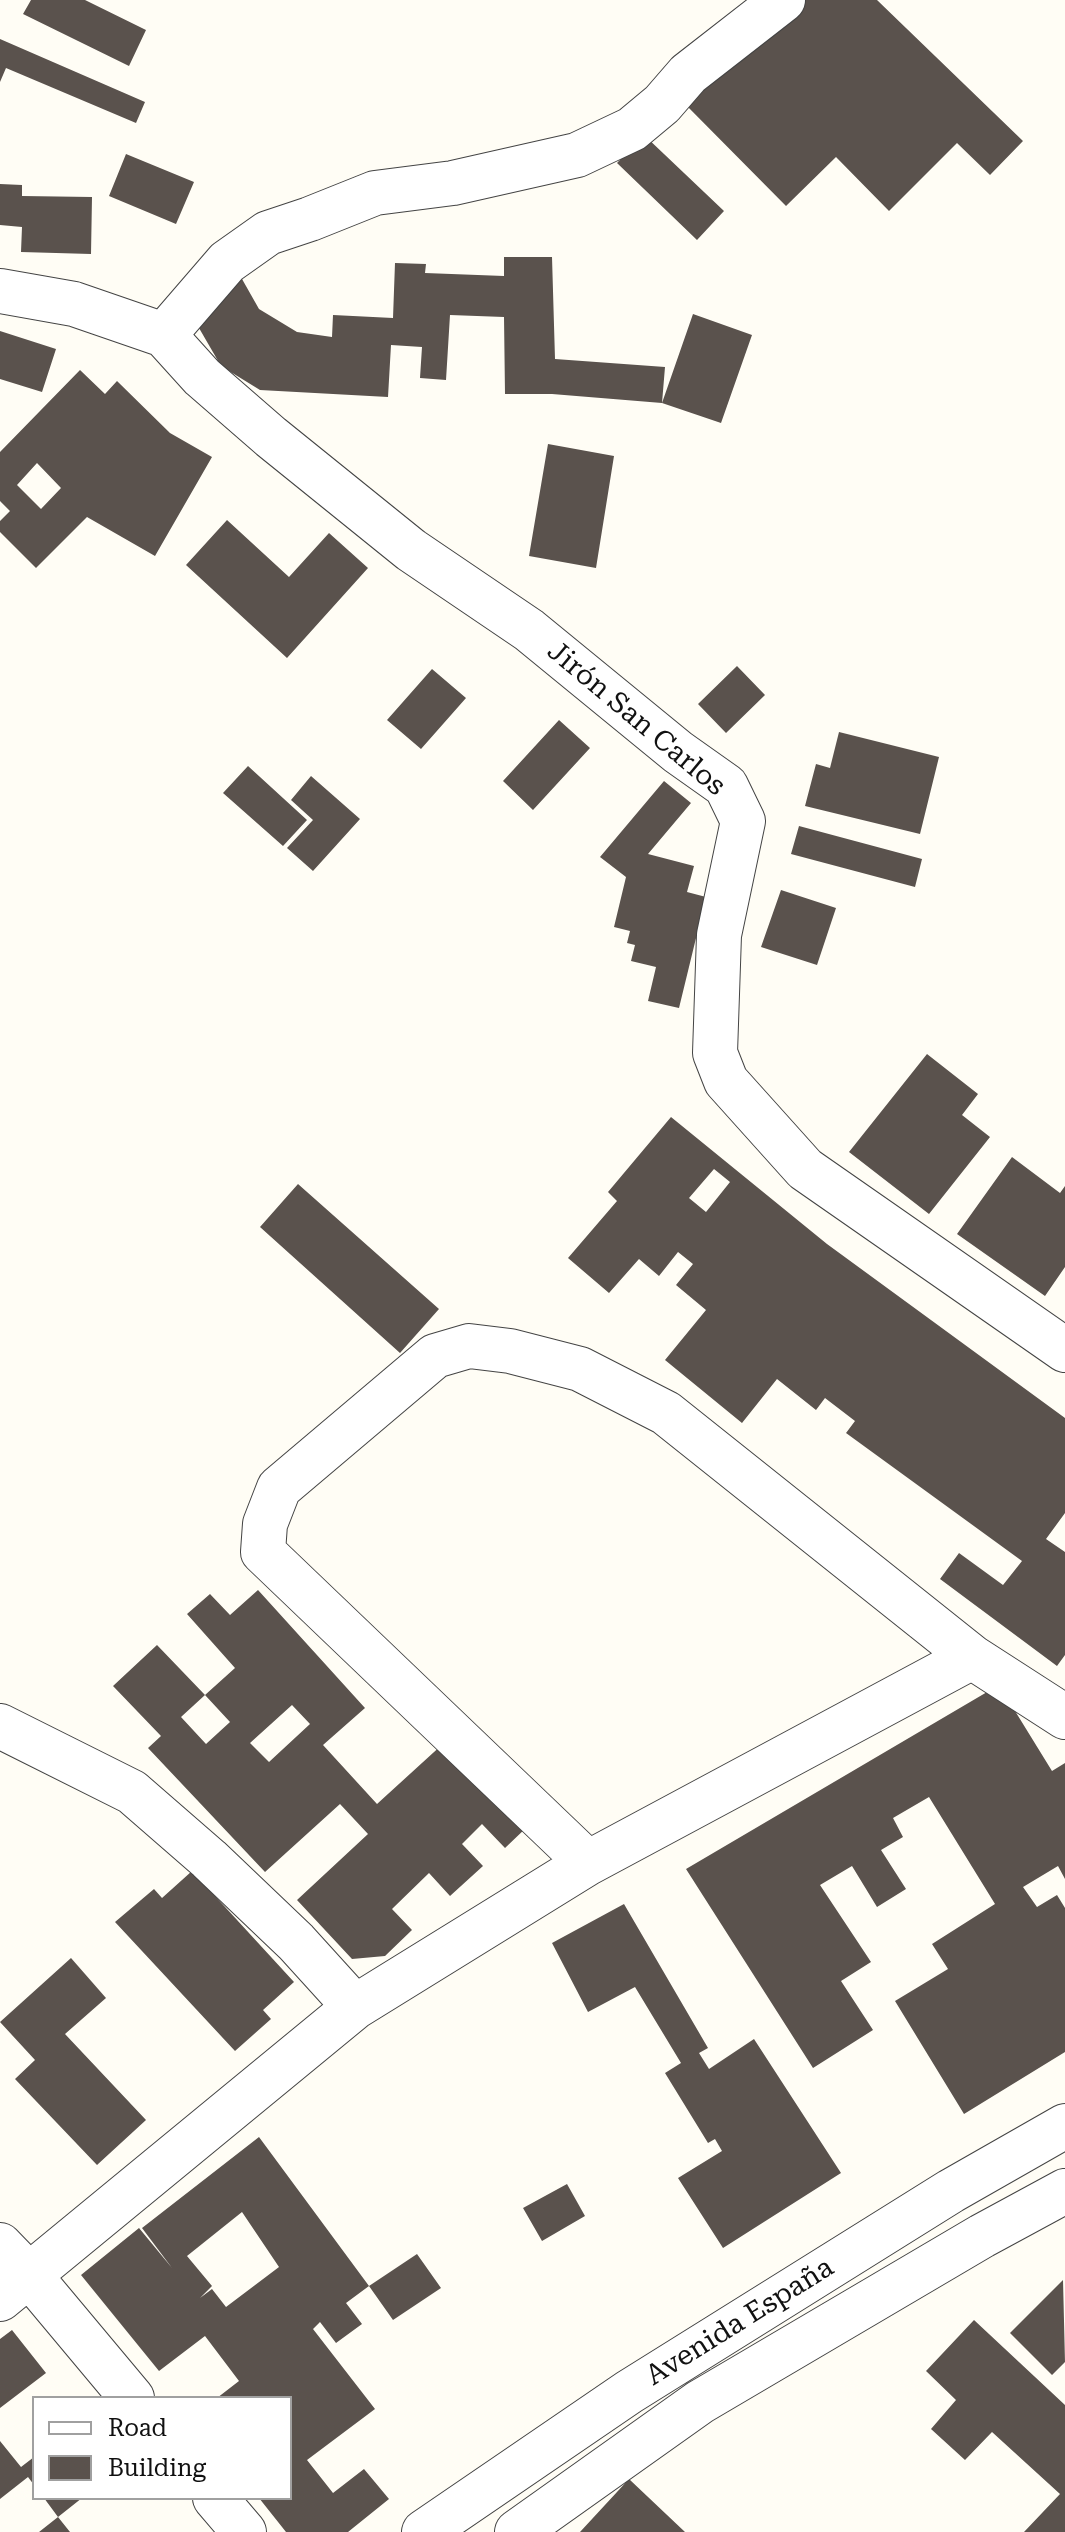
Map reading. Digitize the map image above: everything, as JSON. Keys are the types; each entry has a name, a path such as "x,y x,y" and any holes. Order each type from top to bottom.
{"street":[{"path":"0,291 74,304 164,335 227,262 268,233 375,193 453,183 577,155 632,129 662,104 688,74 783,0"},
{"name":"Jirón San Carlos","path":"164,335 202,377 399,541 529,630 678,752 726,786 743,821 719,935 715,1053 726,1081 805,1169 1065,1350"},
{"path":"588,1863 263,1552 265,1524 279,1488 435,1356 469,1346 524,1355 580,1369 666,1413 972,1657 1065,1717"},
{"path":"15,2288 355,2007 588,1863 972,1657"},
{"path":"0,1726 132,1792 285,1931 355,2007"},
{"name":"Avenida España","path":"424,2532 629,2392 951,2191 1065,2126"},
{"name":"Avenida España","path":"517,2532 700,2402 982,2236 1065,2191"},
{"path":"0,2245 15,2288 130,2396"},
{"path":"705,2344 731,2384"},
{"path":"217,2500 244,2532"}],"building":[{"path":"31,0 85,0 146,30 129,66 23,14"},
{"path":"794,0 877,0 1023,141 990,175 957,143 889,211 836,157 786,206 685,104"},
{"path":"0,39 145,102 136,123 6,68 0,82"},
{"path":"644,135 724,211 697,240 617,163"},
{"path":"126,154 194,182 176,224 109,196"},
{"path":"0,184 22,185 22,196 92,197 91,254 21,252 22,227 0,225"},
{"path":"504,257 552,257 555,359 665,367 662,403 552,394 505,394 504,317 450,315 446,380 420,378 422,347 391,345 388,397 260,390 221,366 188,309 242,279 259,309 297,332 332,337 333,315 393,318 395,263 426,264 425,273 504,276"},
{"path":"693,314 752,335 721,423 662,403"},
{"path":"0,331 56,349 42,392 0,379"},
{"path":"80,370 105,394 117,381 170,433 212,457 155,556 87,517 36,568 0,532 0,521 10,511 0,501 0,452","holes":["37,463 61,488 41,509 17,485"]},
{"path":"548,444 614,456 596,568 529,556"},
{"path":"227,520 289,577 329,533 368,568 287,658 186,565"},
{"path":"737,666 765,695 726,733 698,704"},
{"path":"432,669 466,698 421,749 387,720"},
{"path":"559,720 590,748 533,810 503,781"},
{"path":"839,732 939,757 920,834 805,806 816,764 830,768"},
{"path":"248,766 307,820 283,846 223,793"},
{"path":"311,776 360,819 313,871 287,848 313,820 291,800"},
{"path":"664,781 691,803 648,854 694,866 687,892 706,897 679,1008 648,1001 656,967 631,961 635,945 627,943 630,931 614,927 626,877 600,857"},
{"path":"799,826 922,859 915,887 791,854"},
{"path":"781,890 836,908 817,965 761,947"},
{"path":"927,1054 978,1094 962,1115 990,1137 929,1214 849,1152"},
{"path":"671,1117 827,1244 1065,1418 1065,1513 1046,1539 1065,1552 1065,1655 1057,1666 940,1579 959,1553 1003,1585 1022,1561 846,1433 855,1421 825,1398 816,1410 777,1379 742,1423 665,1360 706,1310 676,1285 693,1264 678,1252 659,1276 639,1259 609,1293 568,1258 617,1201 608,1192","holes":["714,1169 730,1182 706,1212 689,1198"]},
{"path":"1012,1157 1060,1193 1065,1186 1065,1267 1045,1296 957,1234"},
{"path":"298,1184 439,1309 400,1353 260,1227"},
{"path":"258,1590 365,1708 323,1745 377,1804 445,1742 527,1827 505,1848 482,1824 462,1844 483,1866 450,1896 429,1873 392,1909 412,1930 385,1956 352,1959 297,1900 368,1834 340,1804 265,1872 148,1748 161,1736 113,1686 157,1645 205,1695 235,1668 187,1614 210,1594 230,1615","holes":["205,1695 230,1722 206,1744 181,1717","292,1705 310,1724 269,1762 250,1743"]},
{"path":"999,1685 1052,1771 1065,1763 1065,1879 1058,1866 1023,1887 1037,1907 1057,1895 1065,1908 1065,2052 964,2114 895,2001 948,1969 932,1944 995,1904 929,1797 893,1818 903,1837 881,1850 906,1889 877,1907 852,1866 820,1885 871,1962 841,1981 873,2030 813,2068 686,1869"},
{"path":"192,1871 294,1982 263,2010 271,2019 235,2051 115,1922 154,1889 162,1898"},
{"path":"624,1904 708,2048 699,2053 709,2069 754,2039 841,2173 723,2248 678,2178 722,2151 715,2139 708,2143 665,2073 681,2063 635,1987 588,2012 552,1943"},
{"path":"71,1958 106,1998 65,2034 146,2120 97,2165 15,2079 35,2060 0,2022"},
{"path":"259,2137 369,2286 346,2303 362,2324 336,2343 320,2322 313,2329 375,2409 307,2460 333,2493 364,2469 389,2499 348,2532 286,2532 261,2500 292,2500 292,2396 220,2396 239,2381 205,2336 159,2371 81,2275 139,2228 172,2268 142,2228","holes":["242,2212 279,2267 226,2307 212,2289 200,2298 212,2286 187,2256"]},
{"path":"567,2184 585,2216 542,2241 523,2208"},
{"path":"417,2254 441,2288 393,2320 369,2286"},
{"path":"1063,2280 1065,2362 1052,2375 1010,2333"},
{"path":"974,2320 1065,2405 1065,2532 1024,2532 1060,2494 992,2432 965,2460 931,2429 956,2400 926,2371"},
{"path":"12,2330 46,2373 0,2408 0,2339"},
{"path":"0,2441 21,2467 32,2459 32,2482 28,2477 0,2499"},
{"path":"629,2479 685,2532 580,2532"},
{"path":"45,2500 79,2500 58,2517"},
{"path":"58,2517 70,2532 39,2532"}]}
